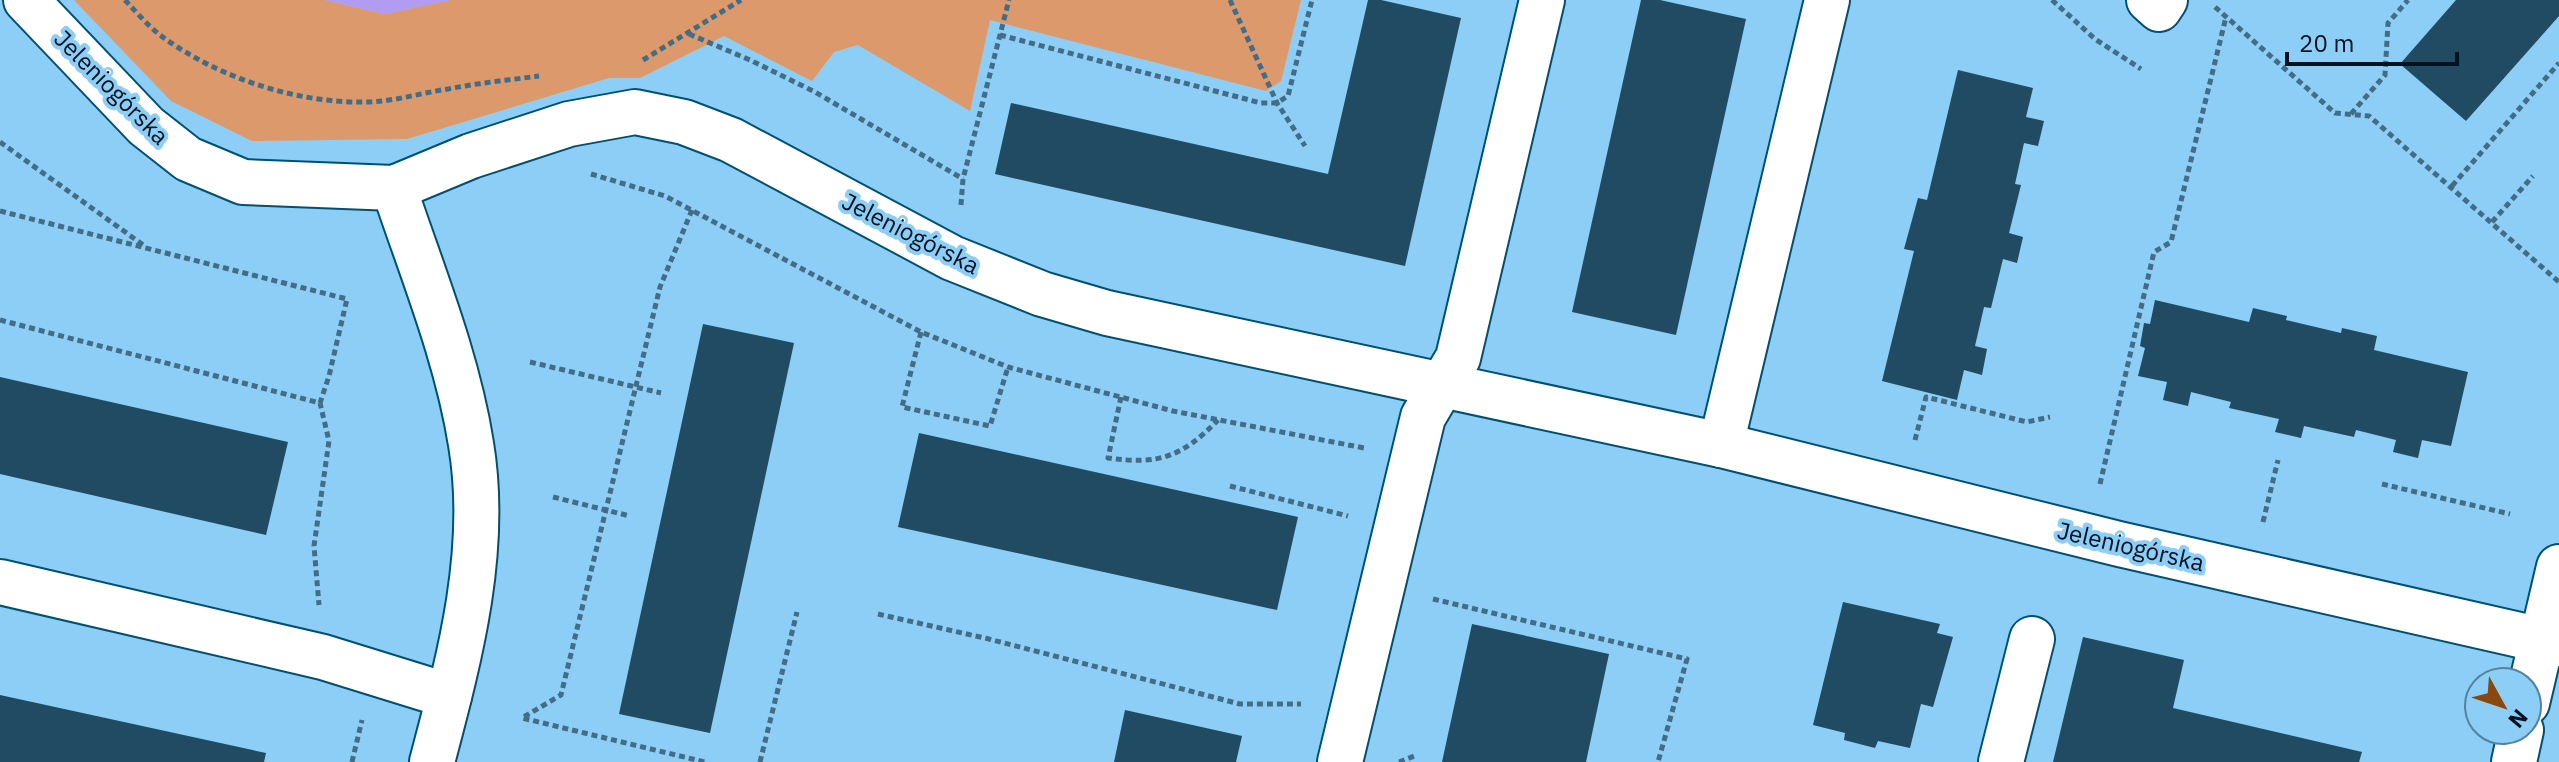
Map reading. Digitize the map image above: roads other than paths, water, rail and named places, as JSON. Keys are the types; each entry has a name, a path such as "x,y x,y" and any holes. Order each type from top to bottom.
{"street":[{"name":"Jeleniogórska","path":"26,0 146,126 188,159 243,182 394,188 471,156 569,124 635,112 684,122 731,140 952,258 1042,294 1107,313 1721,445 2119,544 2550,642"},
{"path":"1340,762 1423,417 1458,358 1542,0"},
{"path":"1721,445 1827,0"},
{"path":"394,188 454,366 472,445 476,503 472,590 432,762"},
{"path":"2541,666 2550,642 2559,567"},
{"path":"0,582 323,657 449,696"},
{"path":"2001,762 2032,639"}]}
